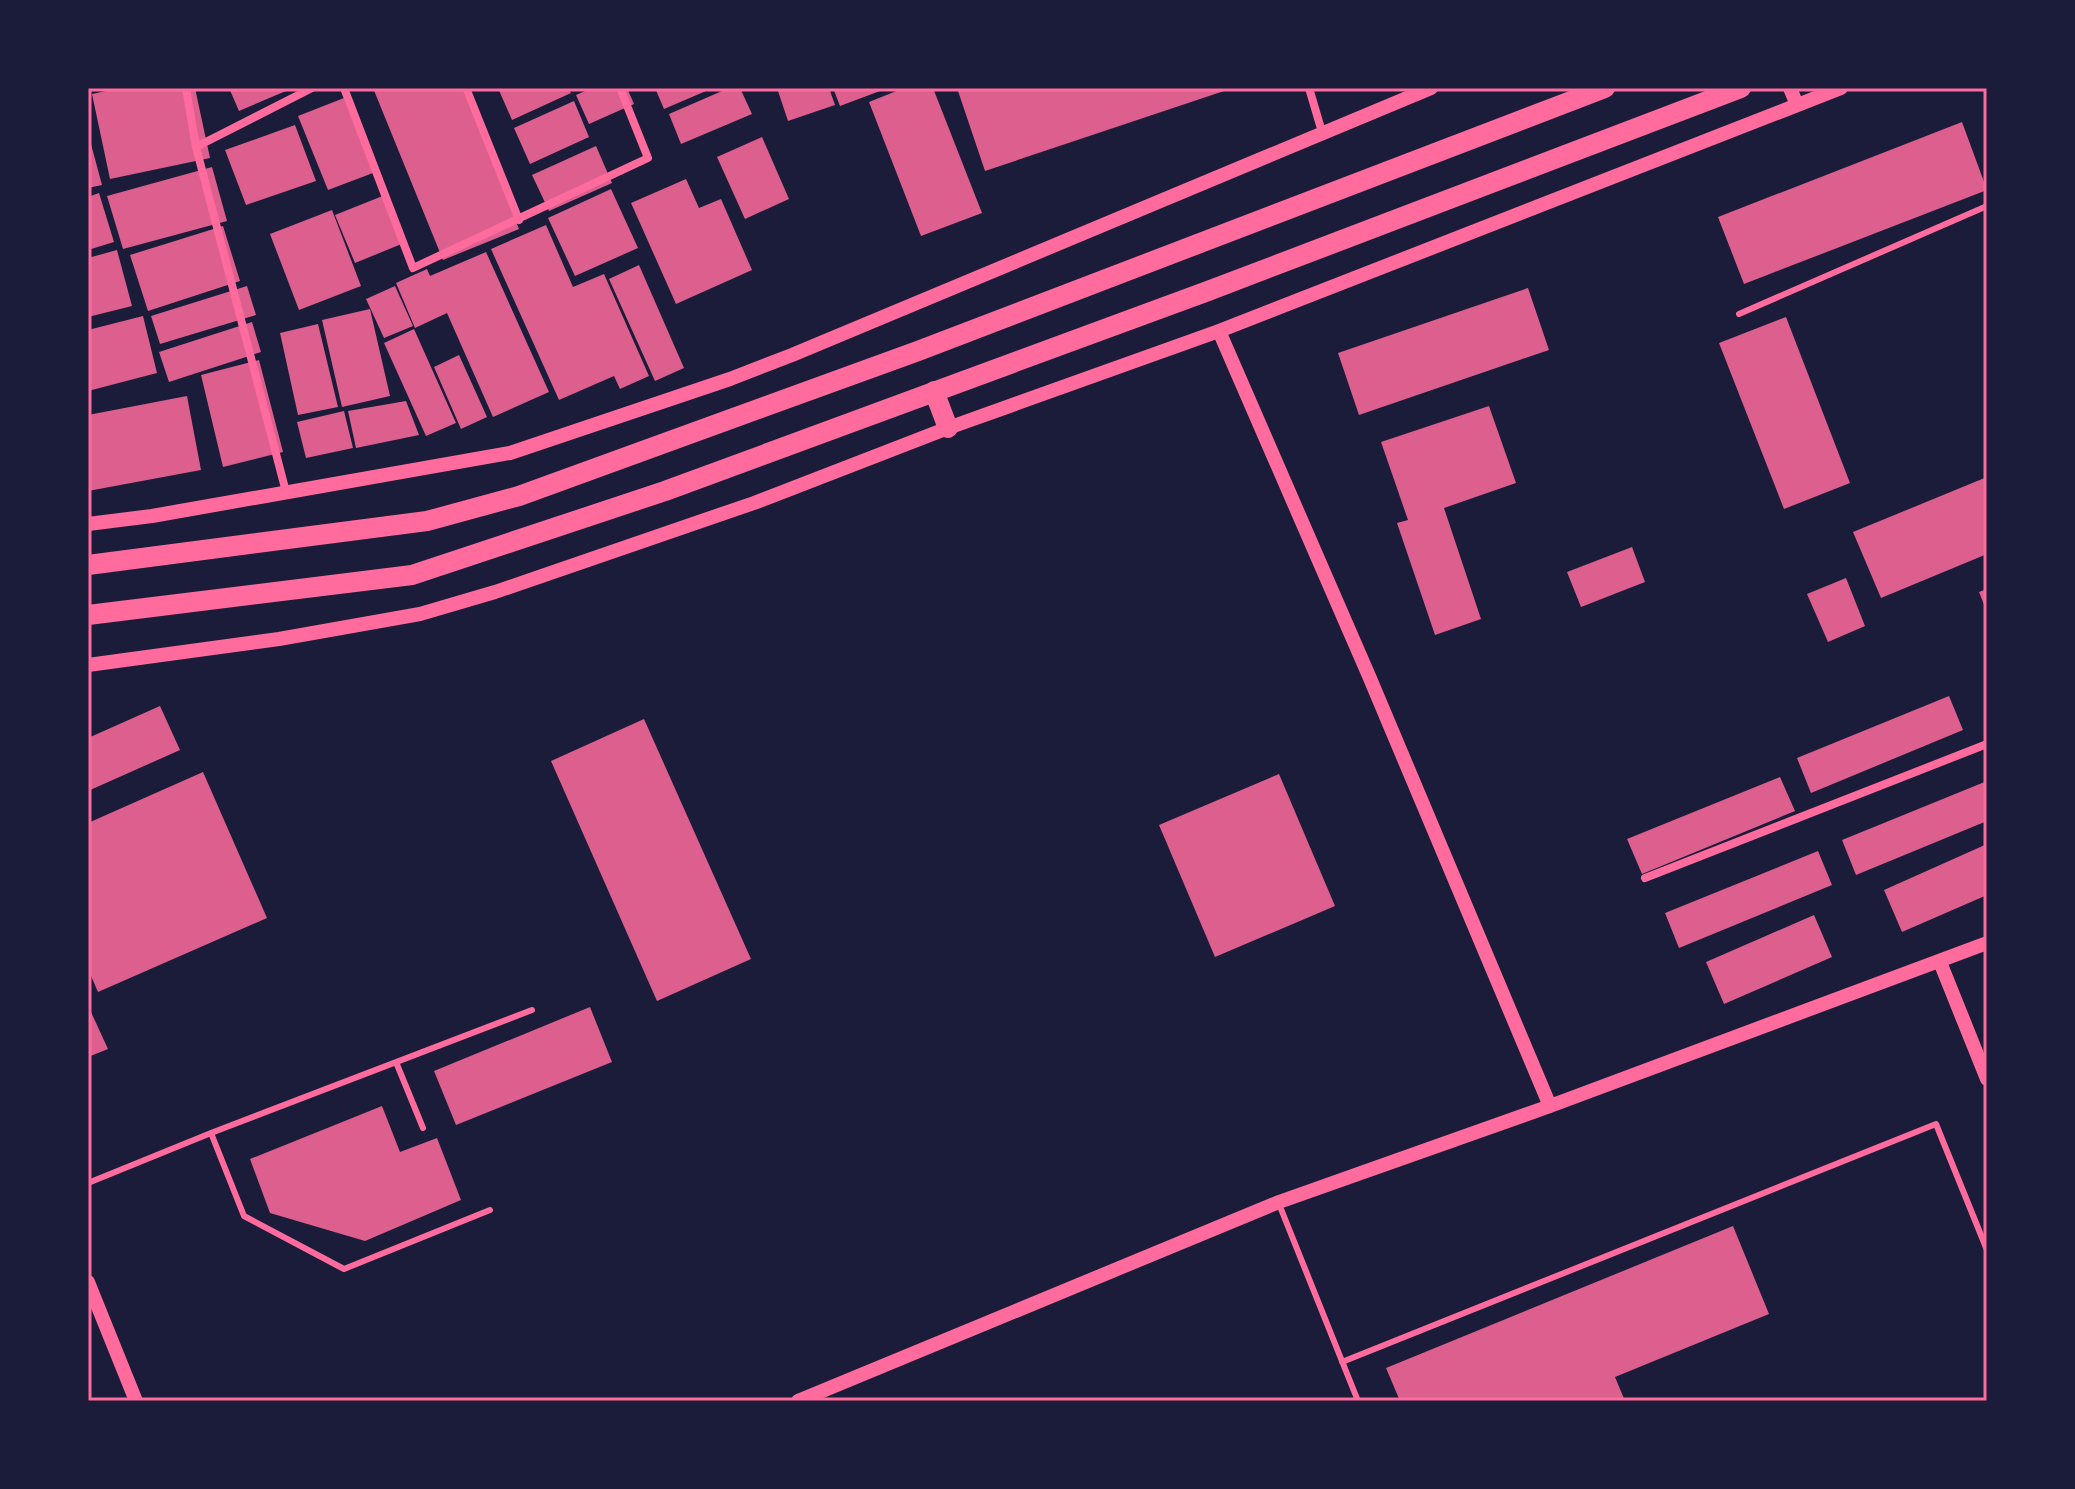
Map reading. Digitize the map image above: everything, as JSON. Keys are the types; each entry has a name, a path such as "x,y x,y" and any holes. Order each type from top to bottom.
{"main road":[{"path":"88,565 427,521 519,496 918,351 1605,88"},
{"path":"88,615 412,575 528,538 1031,356 1741,88"},
{"path":"934,391 948,428"}],"street":[{"path":"186,88 196,147 286,492"},
{"path":"196,147 312,88"},
{"path":"344,88 413,268 648,158 620,88"},
{"path":"466,88 519,220"},
{"path":"1309,88 1322,132"},
{"path":"88,524 152,516 510,453 730,379 1431,88"},
{"path":"1790,88 1797,105"},
{"path":"88,665 279,639 420,614 522,583 754,503 948,428 1219,331 1841,88"},
{"path":"1219,331 1369,676 1550,1106"},
{"path":"1645,878 1987,744"},
{"path":"798,1401 1279,1202 1550,1106 1987,943"},
{"path":"1940,962 1987,1079"},
{"path":"88,1282 136,1401"}],"lane":[{"path":"1739,314 1987,206"},
{"path":"88,1183 532,1010"},
{"path":"396,1062 423,1128"},
{"path":"1342,1362 1936,1124 1987,1250"},
{"path":"211,1133 244,1216 344,1269 490,1210"},
{"path":"1279,1202 1358,1401"}],"building":[{"path":"120,88 195,88 210,158 110,179 92,94"},
{"path":"229,88 293,88 239,111"},
{"path":"373,88 462,88 519,229 443,260"},
{"path":"498,88 568,88 571,93 512,120"},
{"path":"592,88 627,88 634,104 589,124 576,95"},
{"path":"655,88 713,88 664,109"},
{"path":"729,88 740,88 752,114 681,144 669,114"},
{"path":"777,88 829,88 835,105 788,121"},
{"path":"833,88 888,88 840,106"},
{"path":"904,88 933,88 982,213 921,236 869,102"},
{"path":"957,88 1230,88 1230,89 985,171"},
{"path":"344,98 373,173 328,190 298,116"},
{"path":"574,101 589,137 530,164 514,128"},
{"path":"1962,122 1987,190 1744,284 1718,217"},
{"path":"295,125 316,181 246,205 225,150"},
{"path":"88,133 102,185 88,188"},
{"path":"762,137 789,199 745,219 717,157"},
{"path":"596,146 612,183 549,211 532,175"},
{"path":"212,167 227,221 123,249 107,196"},
{"path":"686,179 699,208 721,199 752,270 676,304 631,203"},
{"path":"611,189 638,248 575,276 548,218"},
{"path":"99,193 114,242 88,250 88,197"},
{"path":"385,195 404,243 355,263 335,215"},
{"path":"332,210 361,286 299,310 270,234"},
{"path":"546,225 573,287 604,274 649,376 620,389 614,376 559,400 491,249"},
{"path":"223,226 240,281 148,311 130,255"},
{"path":"117,250 132,306 88,317 88,258"},
{"path":"486,252 549,392 493,417 447,313 415,328 396,283 427,269 430,276"},
{"path":"639,265 684,368 655,381 609,279"},
{"path":"247,286 256,315 160,344 151,316"},
{"path":"395,286 413,326 384,338 366,299"},
{"path":"1528,288 1549,350 1359,415 1338,353"},
{"path":"370,309 390,396 342,407 322,320"},
{"path":"143,316 157,373 88,391 88,330"},
{"path":"1786,317 1850,483 1784,509 1719,343"},
{"path":"252,322 261,352 169,382 159,352"},
{"path":"318,324 338,407 298,415 280,333"},
{"path":"414,329 456,423 426,436 384,343"},
{"path":"459,355 487,417 461,429 434,367"},
{"path":"259,360 283,452 223,467 201,375"},
{"path":"187,396 201,470 88,491 88,415"},
{"path":"406,401 419,435 356,448 348,411"},
{"path":"1489,406 1516,483 1444,508 1481,619 1435,635 1397,523 1408,520 1381,442"},
{"path":"344,411 353,448 306,458 297,422"},
{"path":"1987,477 1987,554 1881,598 1853,532"},
{"path":"1632,547 1645,582 1581,607 1567,572"},
{"path":"1846,578 1865,626 1828,642 1807,594"},
{"path":"1987,589 1987,612 1979,592"},
{"path":"1949,696 1963,730 1811,793 1797,758"},
{"path":"160,706 180,750 88,791 88,738"},
{"path":"644,719 751,959 657,1001 551,761"},
{"path":"203,772 267,918 98,992 88,969 88,823"},
{"path":"1279,774 1335,906 1215,957 1159,825"},
{"path":"1780,777 1795,811 1642,874 1627,839"},
{"path":"1987,781 1987,821 1856,875 1842,840"},
{"path":"1987,844 1987,895 1902,932 1884,890"},
{"path":"1818,851 1832,885 1679,948 1665,913"},
{"path":"1814,915 1832,957 1724,1004 1706,962"},
{"path":"590,1007 612,1062 456,1125 434,1071"},
{"path":"91,1012 108,1049 88,1057 88,1014"},
{"path":"382,1106 400,1152 437,1138 461,1200 365,1241 270,1213 250,1159"},
{"path":"1733,1226 1769,1314 1615,1377 1625,1401 1400,1401 1386,1368"}]}
